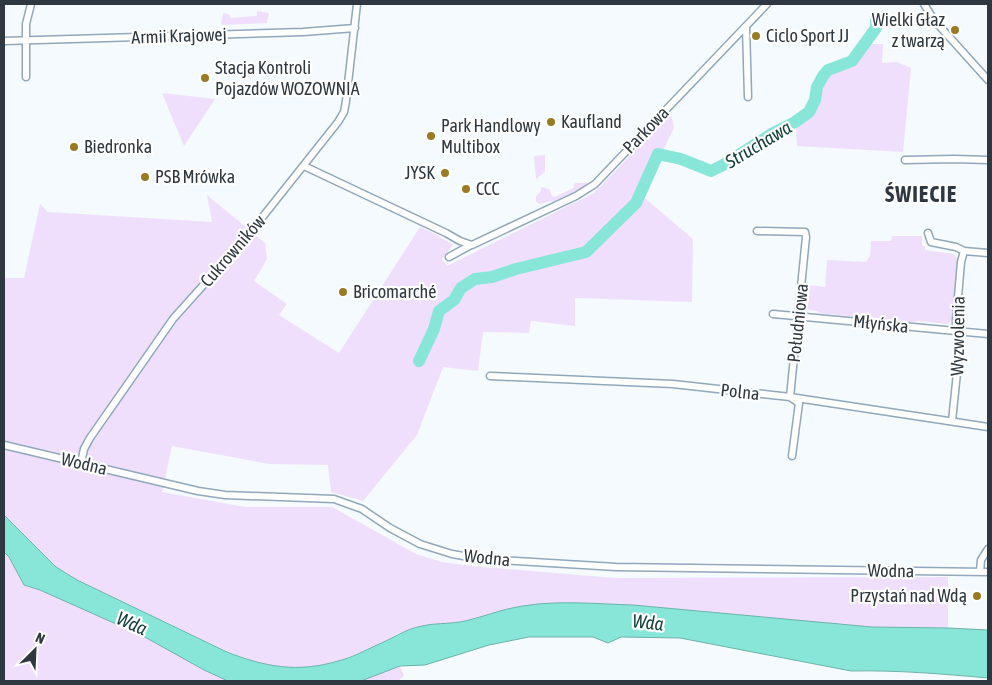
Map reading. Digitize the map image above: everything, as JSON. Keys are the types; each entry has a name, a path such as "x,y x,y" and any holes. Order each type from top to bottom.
{"street":[{"path":"26,77 26,24 31,4"},
{"name":"Cukrowników","path":"81,463 84,449 90,438 167,327 249,234 338,122 344,112 357,4"},
{"name":"Parkowa","path":"449,257 472,244 576,196 595,184 713,58 767,4"},
{"path":"924,4 934,20 988,80"},
{"path":"746,27 748,98"},
{"name":"Armii Krajowej","path":"4,42 303,32 354,28"},
{"path":"905,160 946,158 988,160"},
{"path":"304,166 466,244 472,244"},
{"name":"Południowa","path":"757,231 805,232 806,237 790,397 799,403 792,456"},
{"path":"928,233 931,242 964,251 988,253"},
{"name":"Wyzwolenia","path":"952,421 960,344 956,326 957,310 961,262 964,251"},
{"name":"Młyńska","path":"773,314 988,334"},
{"name":"Polna","path":"490,376 658,383 790,397 988,427"},
{"name":"Wodna","path":"4,445 210,493 334,499 362,509 390,528 420,544 434,550 470,558 616,567 988,572"},
{"path":"980,572 981,560 988,549"}],"shaded area":[{"path":"257,11 269,13 267,23 221,25 223,13 230,15 230,18 257,16"},
{"path":"870,44 883,44 882,63 897,62 911,68 903,152 797,146 796,127 812,113 829,76 854,64"},
{"path":"162,93 215,99 184,146"},
{"path":"671,113 674,128 641,195 693,239 692,302 575,298 575,326 531,321 529,333 483,332 478,371 443,367 417,435 363,501 331,492 328,465 269,464 172,446 162,492 245,507 332,507 416,554 442,562 472,566 615,578 948,577 948,628 872,627 633,605 522,606 460,622 422,626 399,633 380,644 339,661 306,668 279,667 251,661 227,651 77,580 56,567 4,515 4,278 24,278 40,204 48,212 212,222 207,195 265,243 267,259 254,281 287,304 279,315 339,353 420,227 453,245 442,259 447,266 594,193"},
{"path":"545,155 545,172 536,179 534,156"},
{"path":"575,183 589,183 577,192 554,202 540,204 536,202 536,196 541,191 541,187 549,189 552,196 555,197 573,188"},
{"path":"892,236 922,236 922,246 925,246 925,250 954,254 957,258 952,320 948,324 918,321 911,323 820,313 805,309 805,306 808,306 810,285 825,287 827,260 866,262 870,256 871,241 891,241"},
{"path":"4,553 9,557 24,585 40,590 143,636 204,670 228,681 4,681"},
{"path":"400,666 404,676 398,681 362,681"}],"water":[{"name":"Wda","path":"4,515 56,567 77,580 227,652 268,665 309,667 323,665 353,656 416,627 460,622 507,609 536,604 578,603 633,605 872,627 988,630 988,678 903,672 851,671 680,638 621,637 608,643 593,637 529,637 489,645 425,665 400,666 361,681 228,681 204,670 143,636 40,590 24,585 9,557 4,552"}],"waterway":[{"name":"Struchawa","path":"419,361 434,329 439,311 454,300 461,288 475,279 492,277 516,269 586,252 636,203 658,154 681,159 711,171 809,112 815,100 817,87 823,76 828,70 852,61 876,28 876,20"}],"place":[{"name":"Wielki Głaz z twarzą","path":"955,30"},
{"name":"Ciclo Sport JJ","path":"756,36"},
{"name":"Stacja Kontroli Pojazdów WOZOWNIA","path":"205,78"},
{"name":"Kaufland","path":"551,122"},
{"name":"Park Handlowy Multibox","path":"431,136"},
{"name":"Biedronka","path":"74,147"},
{"name":"JYSK","path":"445,173"},
{"name":"PSB Mrówka","path":"145,177"},
{"name":"CCC","path":"466,189"},
{"name":"Bricomarché","path":"343,292"},
{"name":"Przystań nad Wdą","path":"977,596"}],"district":[{"name":"ŚWIECIE","path":"921,194"}]}
